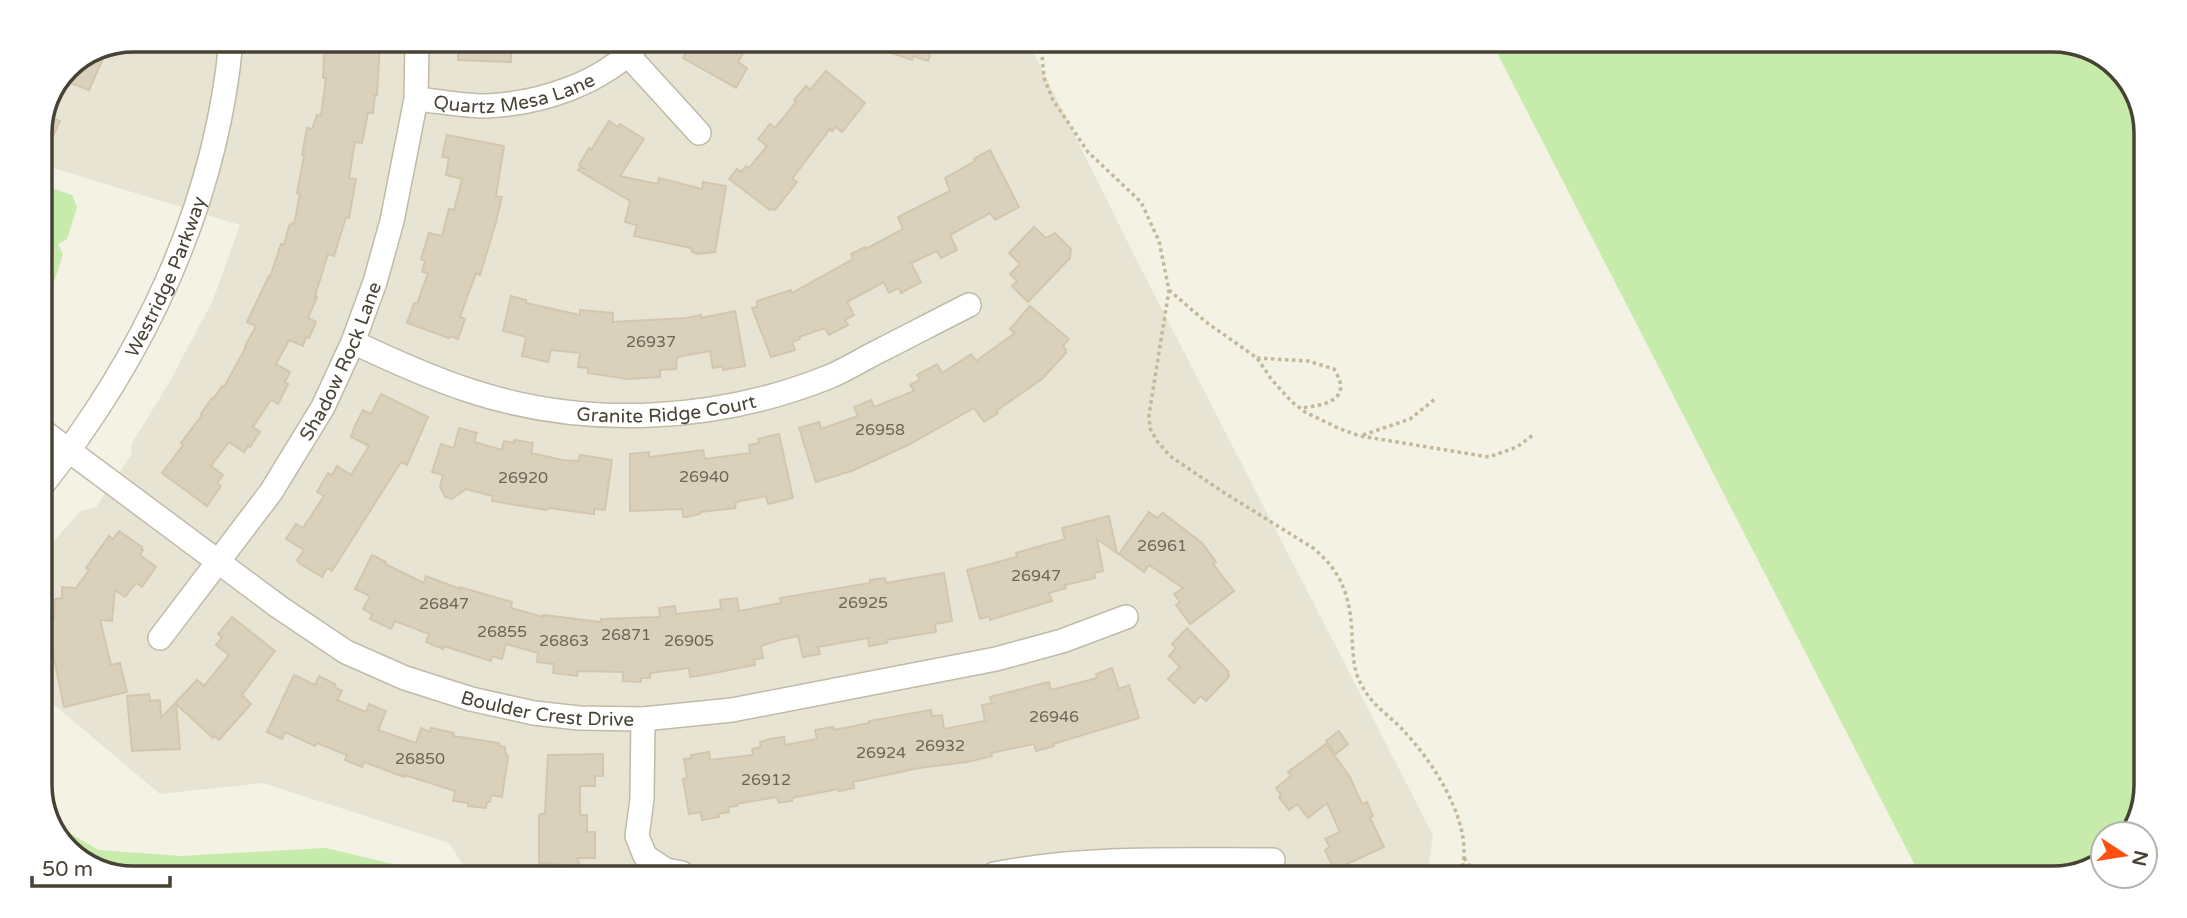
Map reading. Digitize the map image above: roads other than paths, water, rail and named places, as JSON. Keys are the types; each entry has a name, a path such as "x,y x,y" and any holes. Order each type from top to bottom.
{"street":[{"name":"Westridge Parkway","path":"53,472 119,378 150,320 182,248 210,159 228,72 229,52"},
{"name":"Shadow Rock Lane","path":"160,638 271,492 323,407 352,342 375,282 392,221 415,99 416,52"},
{"name":"Quartz Mesa Lane","path":"415,99 482,106 521,103 555,94 593,78 630,52"},
{"path":"636,52 699,133"},
{"name":"Granite Ridge Court","path":"352,342 419,372 519,404 611,416 679,414 740,403 794,389 833,375 969,305"},
{"name":"Boulder Crest Drive","path":"53,438 279,607 346,652 405,678 471,699 534,713 579,718 643,719 732,710 996,659 1062,641 1126,617"},
{"path":"643,719 642,799 636,835 645,856 660,866"},
{"path":"1046,866 1126,859 1273,860"}]}
